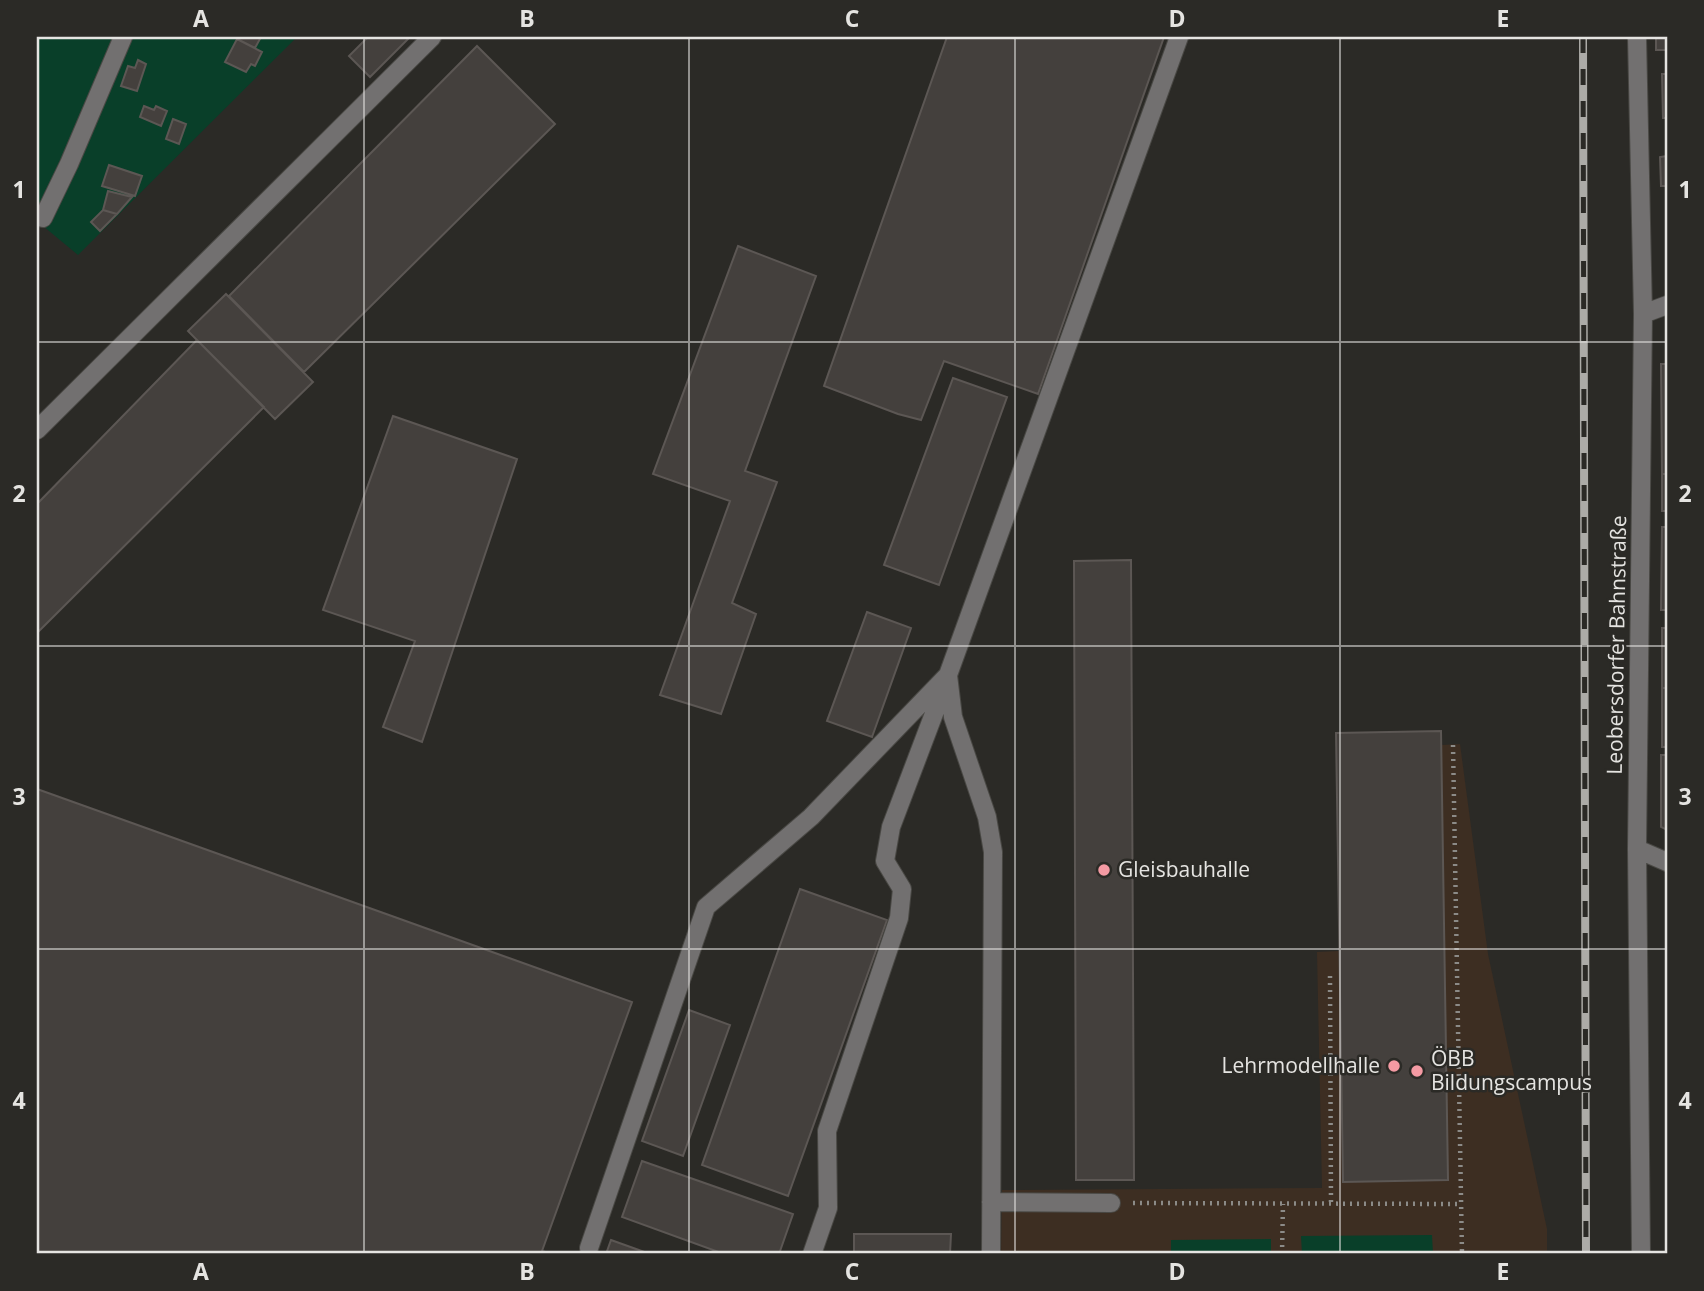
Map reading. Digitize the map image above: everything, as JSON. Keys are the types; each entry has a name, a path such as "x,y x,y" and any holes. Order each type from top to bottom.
{"street":[{"path":"43,218 123,37"},
{"path":"37,430 432,37"},
{"path":"812,1254 828,1208 827,1131 899,918 902,889 885,860 891,827 1179,37"},
{"name":"Leobersdorfer Bahnstraße","path":"1637,37 1643,314 1637,849 1641,1254"},
{"path":"1643,314 1667,305"},
{"path":"1643,314 1667,317"},
{"path":"948,675 953,717 987,817 993,852 991,1254"},
{"path":"589,1248 706,907 811,817 948,675"},
{"path":"1637,849 1667,862"},
{"path":"991,1202 1111,1203"}],"path":[{"path":"1453,745 1462,1254"},
{"path":"1330,976 1331,1205"},
{"path":"1111,1203 1461,1204"},
{"path":"1282,1254 1283,1204"}],"shaded area":[{"name":"ÖBB Bildungscampus","path":"1441,731 1442,745 1460,744 1488,954 1547,1229 1547,1254 1001,1254 1002,1190 1322,1188 1317,952 1339,951 1336,733"}],"green space":[{"path":"37,37 297,37 78,255 37,221"},
{"path":"1432,1235 1433,1254 1302,1254 1301,1236"},
{"path":"1271,1239 1271,1254 1171,1254 1171,1240"}],"building":[{"path":"261,37 255,48 237,39"},
{"path":"368,37 410,37 370,77 349,56"},
{"path":"947,37 1164,37 1038,394 944,361 921,420 824,386"},
{"path":"1656,37 1667,37 1667,50 1656,50"},
{"path":"237,39 262,52 255,66 251,64 246,72 225,62"},
{"path":"477,46 555,124 304,372 229,296"},
{"path":"138,60 146,64 137,91 121,86 128,66 135,68"},
{"path":"1662,74 1667,74 1667,118 1663,118"},
{"path":"144,106 154,110 156,106 167,111 161,126 140,117"},
{"path":"173,119 186,124 179,144 166,139"},
{"path":"1667,156 1667,186 1661,186 1660,157"},
{"path":"109,165 142,176 135,196 102,186"},
{"path":"108,191 132,197 117,214 103,210"},
{"path":"103,210 117,214 100,231 91,222"},
{"path":"738,246 816,276 745,471 777,482 732,603 756,614 721,714 660,695 730,501 653,474"},
{"path":"226,294 313,382 275,419 188,331"},
{"path":"197,340 264,407 37,633 37,504"},
{"path":"1661,364 1667,364 1667,474 1662,474"},
{"path":"953,378 1007,397 939,585 884,565"},
{"path":"393,416 517,459 422,742 383,727 415,641 323,610"},
{"path":"1662,474 1667,474 1667,511 1662,511"},
{"path":"1662,527 1667,527 1667,610 1661,610"},
{"name":"Gleisbauhalle","path":"1131,560 1134,1180 1076,1180 1074,561"},
{"path":"867,612 911,628 872,737 827,721"},
{"path":"1662,628 1667,628 1667,688 1662,688"},
{"path":"1662,688 1667,688 1667,747 1662,747"},
{"name":"Lehrmodellhalle","path":"1441,731 1448,1180 1343,1182 1336,733"},
{"path":"1661,755 1667,755 1667,830 1661,827"},
{"path":"37,789 632,1002 542,1251 552,1254 37,1254"},
{"path":"800,889 887,920 788,1196 702,1165"},
{"path":"689,1010 730,1025 683,1156 642,1141"},
{"path":"642,1161 793,1214 779,1254 724,1254 622,1217"},
{"path":"854,1234 951,1234 950,1254 854,1254"},
{"path":"611,1240 650,1254 606,1254"}],"railway":[{"path":"1583,37 1586,1254"}],"place":[{"name":"Gleisbauhalle","path":"1104,870"},
{"name":"Lehrmodellhalle","path":"1394,1066"},
{"name":"ÖBB Bildungscampus","path":"1417,1071"}]}
